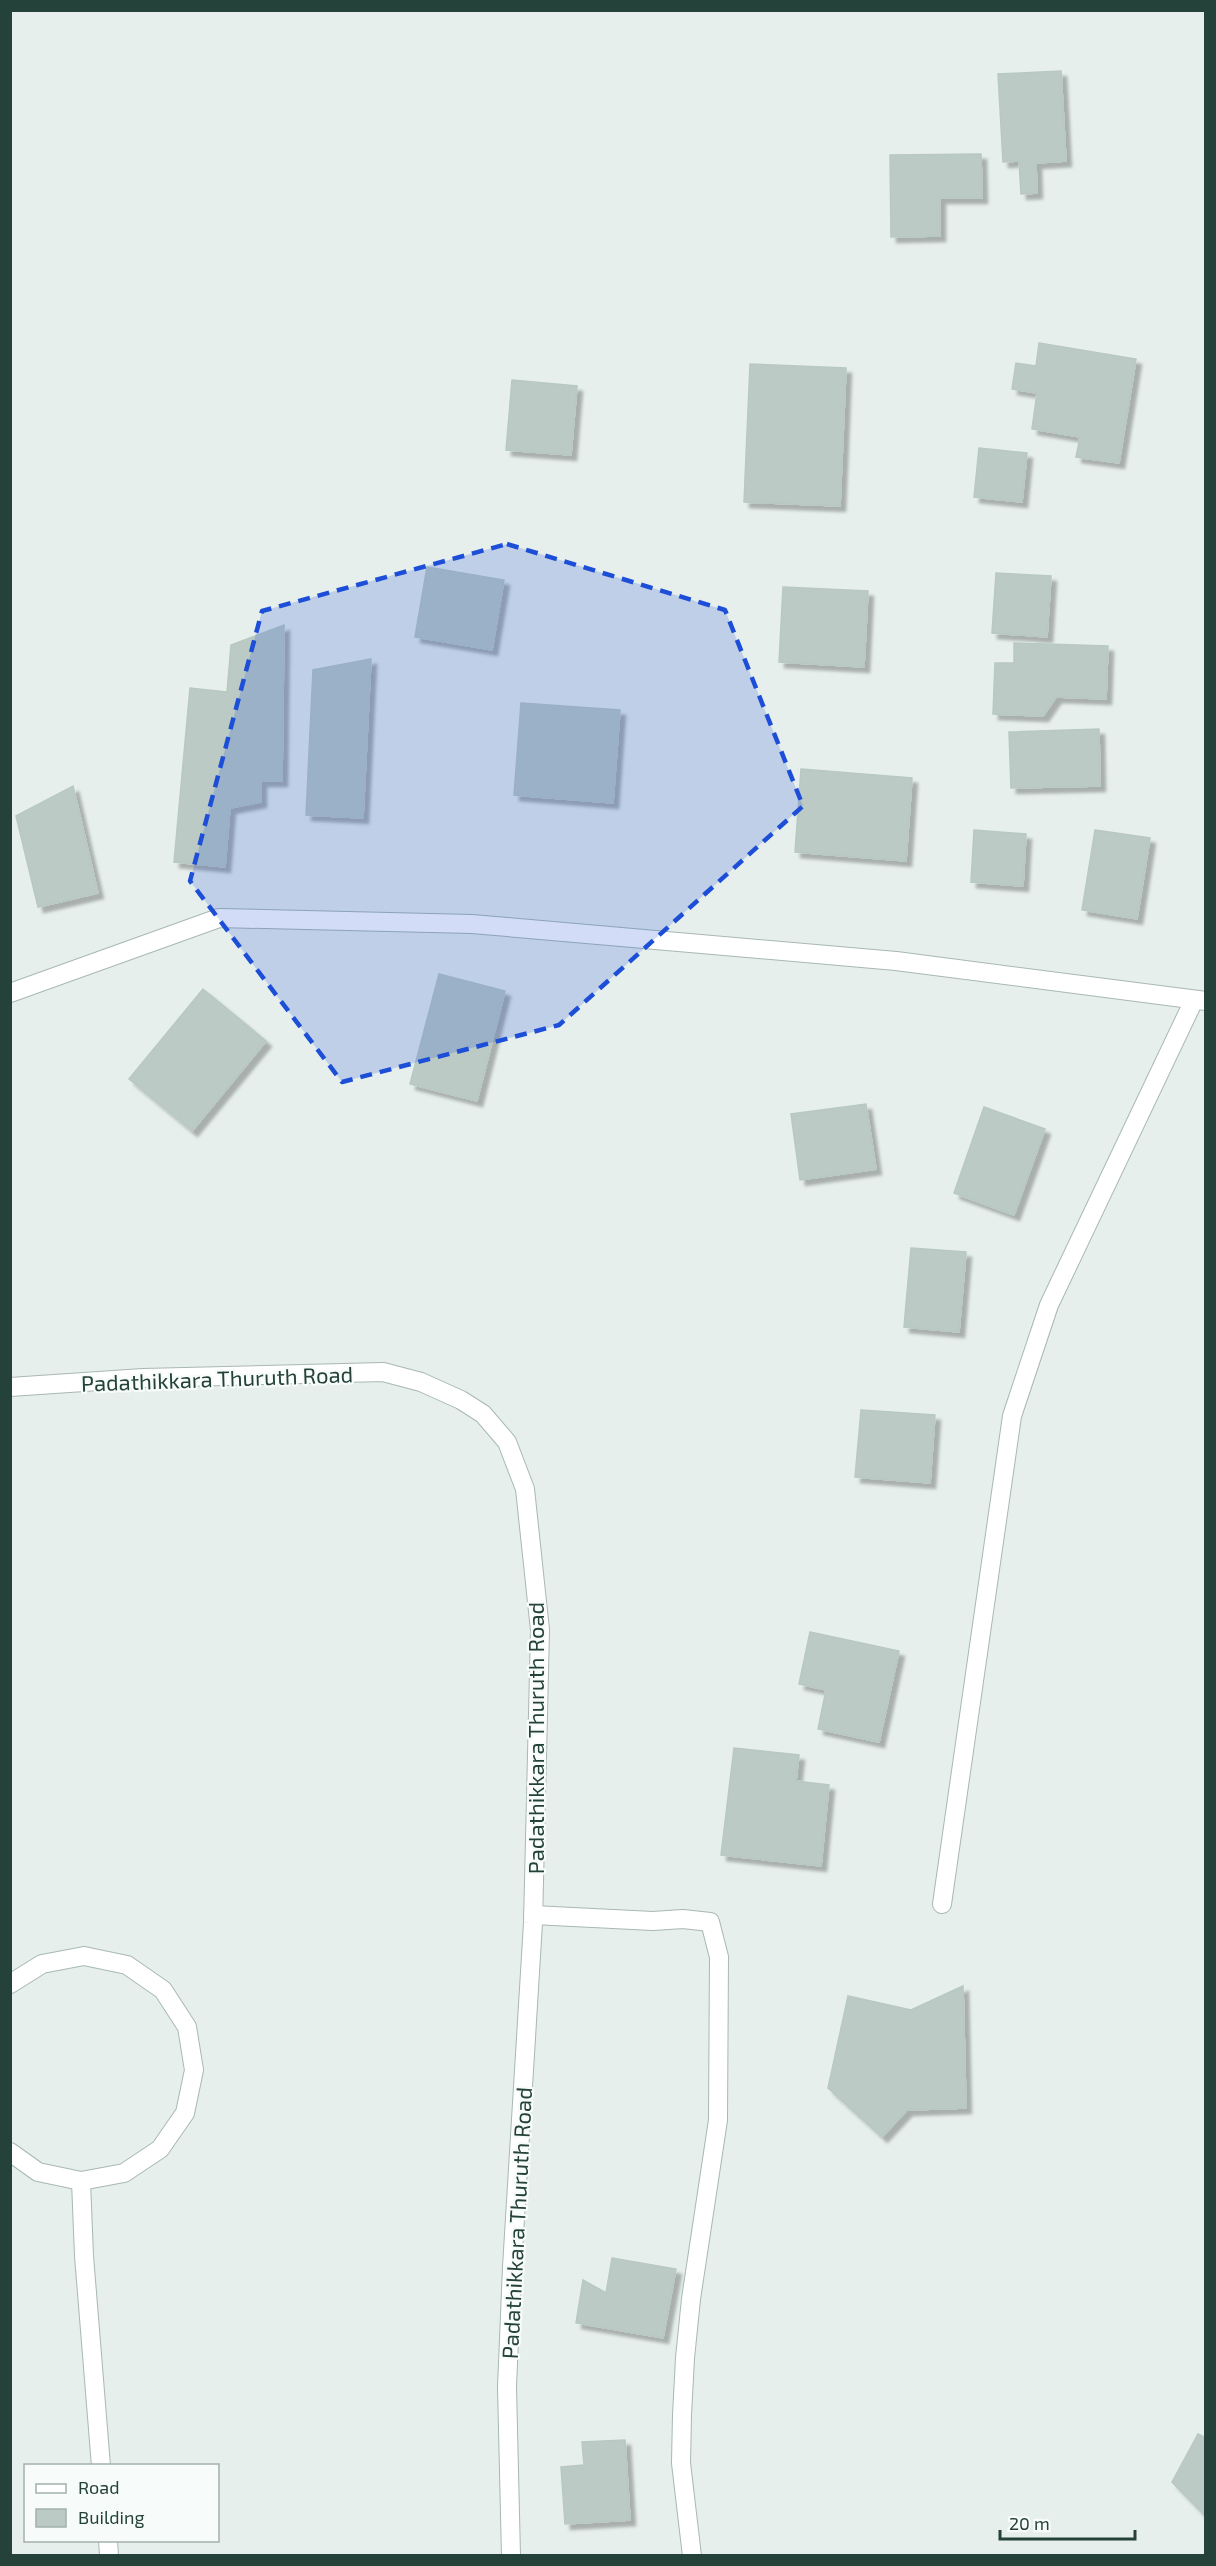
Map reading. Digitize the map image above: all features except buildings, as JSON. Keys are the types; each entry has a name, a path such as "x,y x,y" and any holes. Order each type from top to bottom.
{"street":[{"path":"10,993 219,918 472,924 896,961 1200,1000 1049,1305 1012,1416 942,1904"},
{"name":"Padathikkara Thuruth Road","path":"10,1387 143,1378 383,1372 421,1382 461,1400 483,1414 507,1442 525,1489 540,1630 533,1915 507,2387 511,2556"},
{"path":"533,1915 653,1921 683,1919 710,1922 719,1957 718,2120 692,2299 685,2358 682,2415 681,2463 692,2556"},
{"path":"10,1984 42,1964 84,1956 127,1965 163,1990 187,2027 194,2070 185,2113 160,2149 124,2173 81,2181 38,2172 10,2152"},
{"path":"81,2181 84,2256 101,2464"}],"highlighted area":[{"path":"507,544 725,610 803,806 559,1025 342,1082 190,881 262,611"}]}
